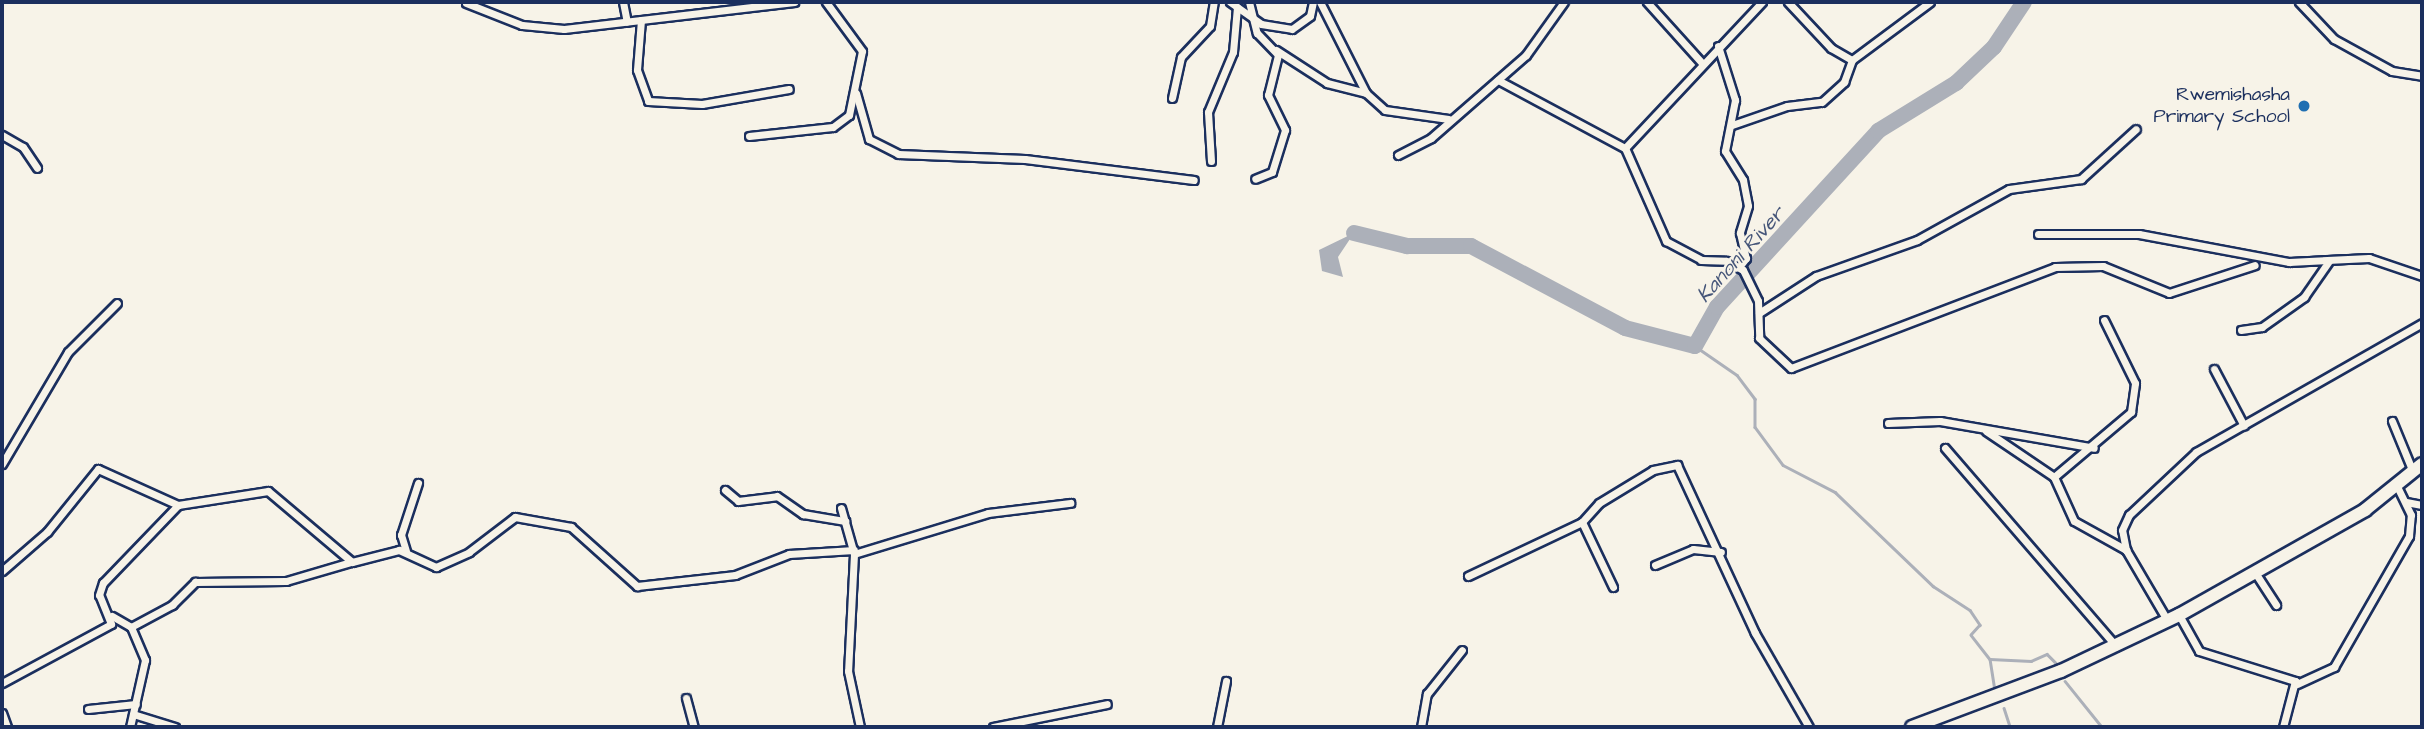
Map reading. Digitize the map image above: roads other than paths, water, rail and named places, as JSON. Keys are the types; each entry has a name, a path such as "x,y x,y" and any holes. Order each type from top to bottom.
{"highway":[{"path":"1912,727 2116,647 2179,615 2256,574 2398,486 2418,468"}],"street":[{"path":"623,2 627,22"},
{"path":"466,3 534,28 627,22 794,2"},
{"path":"749,136 833,127 849,115 856,93 862,51 826,2"},
{"path":"1172,99 1181,57 1210,26 1214,2"},
{"path":"1249,2 1251,18"},
{"path":"1251,18 1292,29 1310,16 1314,2"},
{"path":"1320,2 1366,93"},
{"path":"1398,155 1431,138 1448,119 1498,80 1533,48 1564,2"},
{"path":"1647,2 1702,62"},
{"path":"1625,148 1652,125 1702,62 1762,2"},
{"path":"1788,2 1831,48 1852,60"},
{"path":"1732,125 1787,106 1822,102 1844,82 1852,60 1930,2"},
{"path":"2299,2 2338,42 2395,72 2422,76"},
{"path":"1233,4 1251,18 1274,50 1279,69 1268,97 1285,130 1272,172 1255,179"},
{"path":"1211,161 1208,111 1233,52 1233,4"},
{"path":"641,20 637,70 648,102 702,104 789,89"},
{"path":"1718,47 1734,92 1732,125 1725,150 1743,180 1748,206 1740,233 1746,258 1739,267"},
{"path":"1274,50 1327,83 1366,93 1398,115 1448,119"},
{"path":"1498,80 1625,148 1666,241 1700,260 1739,267"},
{"path":"856,93 869,139 898,154 1026,159 1194,180"},
{"path":"1759,313 1816,276 1917,240 2009,189 2081,179 2136,128"},
{"path":"2,135 23,147 37,168"},
{"path":"2038,234 2139,234 2256,258 2380,260 2422,276"},
{"path":"2241,330 2262,327 2304,298 2329,261"},
{"path":"1739,267 1759,313 1765,348 1783,365 1800,368 2055,267 2103,266 2169,293 2255,265"},
{"path":"2,464 68,352 117,303"},
{"path":"2054,477 2120,428 2136,396 2126,359 2104,320"},
{"path":"2166,620 2126,550 2122,530 2132,511 2196,452 2422,323"},
{"path":"2214,369 2244,426"},
{"path":"1888,423 1940,421 2094,448"},
{"path":"2392,422 2418,468"},
{"path":"1986,431 2054,477 2074,521 2126,550"},
{"path":"1945,448 2116,647"},
{"path":"1468,576 1583,522 1633,482 1677,465 1721,552 1759,640 1810,727"},
{"path":"2,571 47,532 98,469 178,505 268,491 352,562"},
{"path":"406,551 401,535 418,483"},
{"path":"2283,727 2297,684 2334,667 2368,612 2409,536 2406,502 2398,486"},
{"path":"726,490 738,502 777,496 803,514 845,521"},
{"path":"2406,502 2422,505"},
{"path":"131,627 172,605 195,582 286,581 352,562 406,551 436,567 469,552 514,517 565,524 602,552 608,561 637,586 735,575 789,554 854,552 988,513 1070,503"},
{"path":"130,727 145,660 131,627 112,616 99,595 103,583 178,505"},
{"path":"841,509 854,552 848,671 860,727"},
{"path":"1583,522 1613,587"},
{"path":"1655,565 1693,549 1721,552"},
{"path":"2256,574 2276,606"},
{"path":"2179,615 2199,651 2280,673 2297,684"},
{"path":"2,684 103,632 112,616"},
{"path":"1421,727 1427,694 1462,650"},
{"path":"1217,727 1226,681"},
{"path":"686,698 694,727"},
{"path":"88,709 136,704"},
{"path":"993,727 1107,704"},
{"path":"2,713 7,727"},
{"path":"133,715 175,727"}],"waterway":[{"name":"Kanoni River","path":"1354,233 1407,246 1471,246 1625,328 1695,346 1717,307 1878,131 1956,83 1994,47 2024,2"},
{"path":"1695,346 1737,375 1755,399 1755,427 1783,465 1835,492 1933,586 1970,610 1980,625 1971,635 1990,659 1995,689"},
{"path":"1990,659 2031,661 2047,654 2058,665"},
{"path":"2065,681 2102,727"},
{"path":"2004,708 2010,727"}],"place":[{"name":"Rwemishasha Primary School","path":"2304,106"}]}
